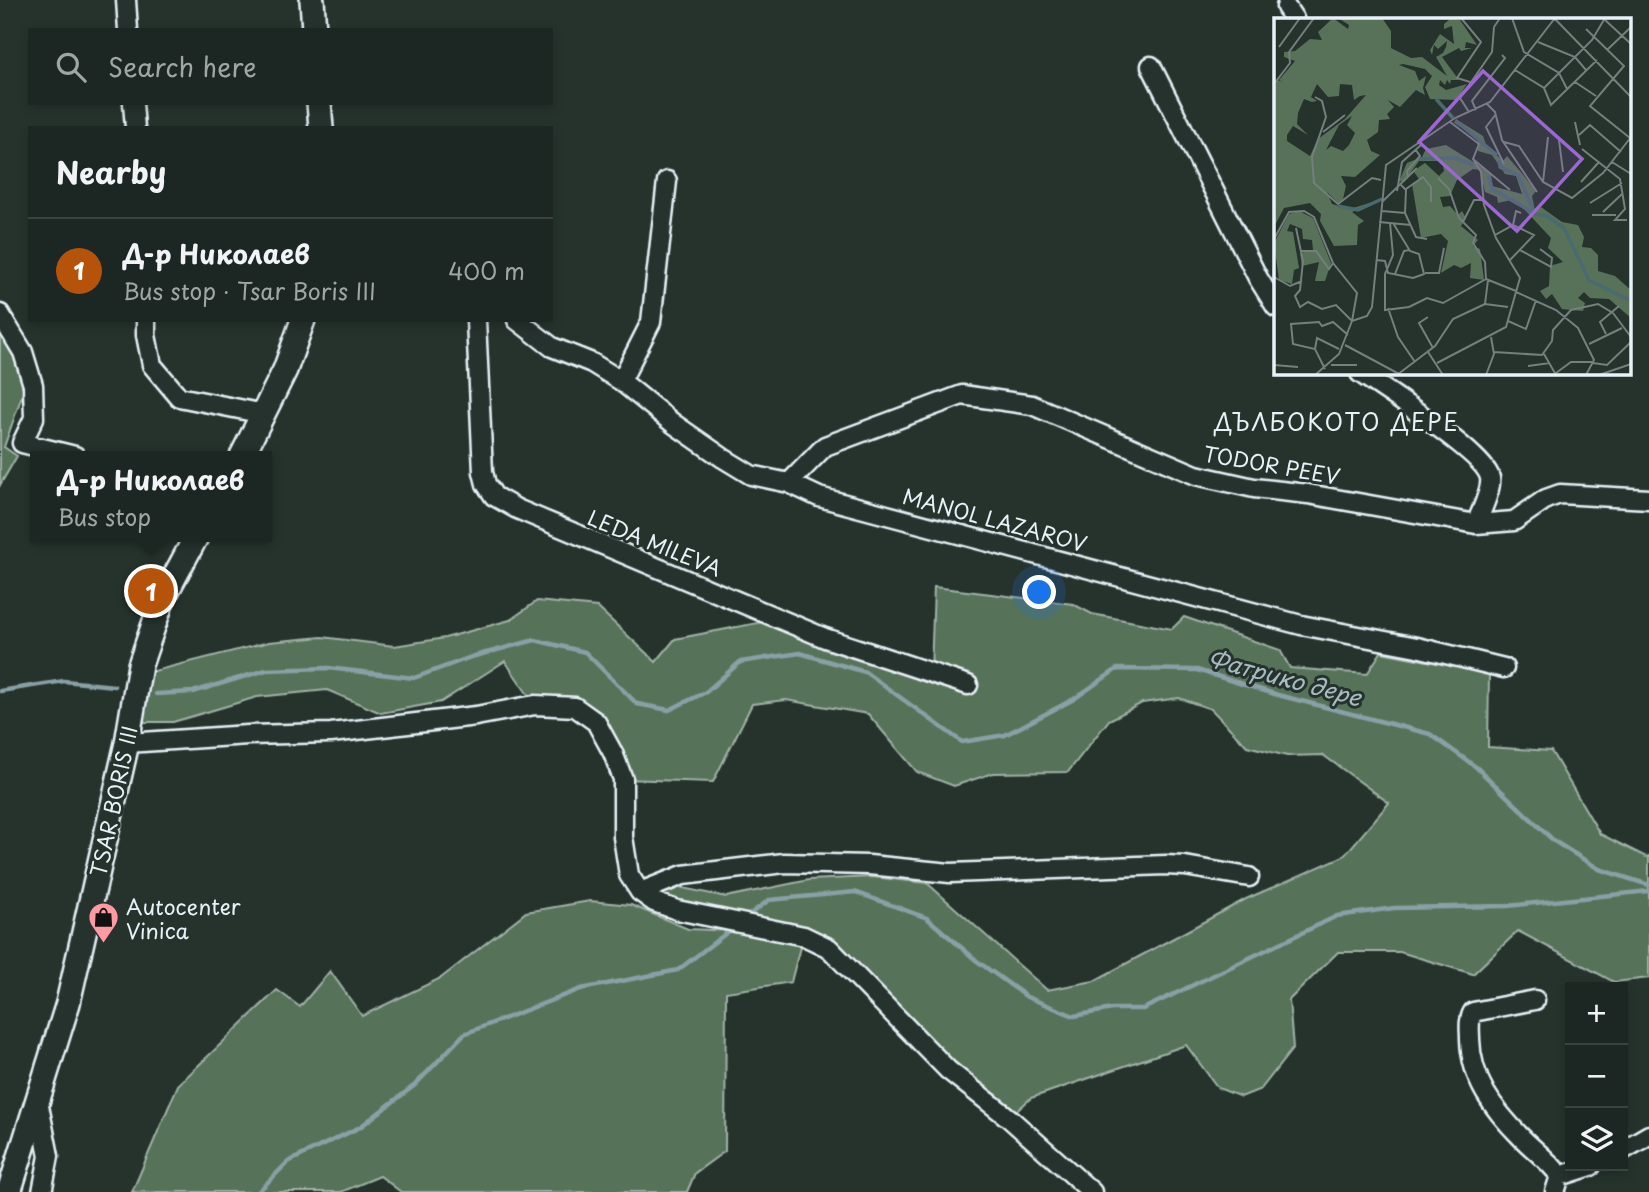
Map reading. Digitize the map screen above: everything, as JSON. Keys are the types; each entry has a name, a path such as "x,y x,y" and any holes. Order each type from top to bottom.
{"street":[{"path":"126,0 128,28"},
{"path":"312,0 314,28"},
{"path":"1151,66 1258,278 1274,304"},
{"path":"134,105 135,126"},
{"path":"319,105 321,126"},
{"path":"621,381 651,322 667,181"},
{"path":"0,314 23,352 33,385 34,418 22,443 55,451"},
{"path":"146,322 152,365 179,397 264,414"},
{"path":"245,451 285,370 302,322"},
{"name":"LEDA MILEVA","path":"476,322 484,472 486,484 494,496 517,509 825,638 968,685"},
{"name":"MANOL LAZAROV","path":"520,322 552,347 592,363 621,381 674,424 751,475 789,484 818,497 1301,625 1417,647 1504,668"},
{"path":"1361,374 1464,447 1485,468 1490,478 1489,488 1476,524"},
{"name":"TODOR PEEV","path":"789,484 825,446 962,395 1032,405 1196,475 1254,488 1308,494 1476,524 1514,520 1546,499 1560,494 1649,499"},
{"name":"TSAR BORIS III","path":"9,1192 68,1003 127,743 140,665 163,598 193,542"},
{"path":"127,743 331,733 476,716 535,705 575,708 596,722 623,779 623,837 629,874 640,892 654,902 677,910 804,936 829,948 948,1070 1009,1118 1081,1189"},
{"path":"640,892 683,875 784,863 869,865 950,873 1167,865 1249,877"},
{"path":"1535,1000 1473,1012 1470,1020 1474,1073 1484,1091 1521,1137 1552,1165 1557,1184 1582,1171"},
{"path":"38,1101 49,1156 42,1192"},
{"path":"1628,1147 1649,1135"}],"green space":[{"path":"0,325 18,354 26,384 4,447 17,456 0,485"},
{"path":"934,587 1073,604 1092,614 1172,629 1184,617 1280,650 1290,668 1367,674 1381,652 1489,673 1488,747 1551,751 1600,834 1646,857 1649,856 1649,978 1614,982 1518,931 1473,974 1400,952 1338,952 1289,1000 1293,1048 1261,1089 1241,1097 1218,1088 1186,1045 1031,1098 1009,1118 829,948 654,902 673,886 726,897 809,880 872,877 927,883 1047,990 1094,981 1246,899 1344,856 1389,803 1323,755 1287,756 1247,746 1211,709 1179,698 1142,703 1109,720 1068,772 993,773 954,786 917,772 868,714 786,700 752,704 713,782 623,779 596,722 535,705 505,661 441,702 381,713 327,690 257,697 173,722 142,722 150,672 269,642 322,637 394,646 445,638 510,620 537,601 597,607 656,662 675,639 784,618 931,671"},
{"path":"590,901 631,905 688,929 761,932 801,943 791,982 726,992 725,1151 695,1173 687,1192 401,1192 380,1176 341,1192 132,1192 178,1085 277,990 300,1007 330,971 362,1016 441,978 526,912"}],"waterway":[{"name":"Фатрико дере","path":"156,694 193,692 266,670 328,668 414,678 471,657 535,640 585,652 637,704 669,710 706,692 740,662 800,653 865,672 962,742 1005,735 1074,699 1117,669 1197,670 1278,695 1430,734 1476,767 1554,841 1599,869 1649,885"},
{"name":"Фатрико дере","path":"0,691 64,681 114,686"},
{"path":"745,918 769,900 855,892 927,918 977,961 1027,997 1074,1016 1112,1009 1143,1009 1337,916 1394,908 1507,906 1649,891"},
{"path":"258,1192 288,1162 360,1127 415,1085 464,1034 581,989 678,970 733,928"}],"place":[{"name":"Д-р Николаев","path":"151,591"},
{"name":"Autocenter Vinica","path":"103,945"}],"district":[{"name":"ДЪЛБОКОТО ДЕРЕ","path":"1337,421"}]}
